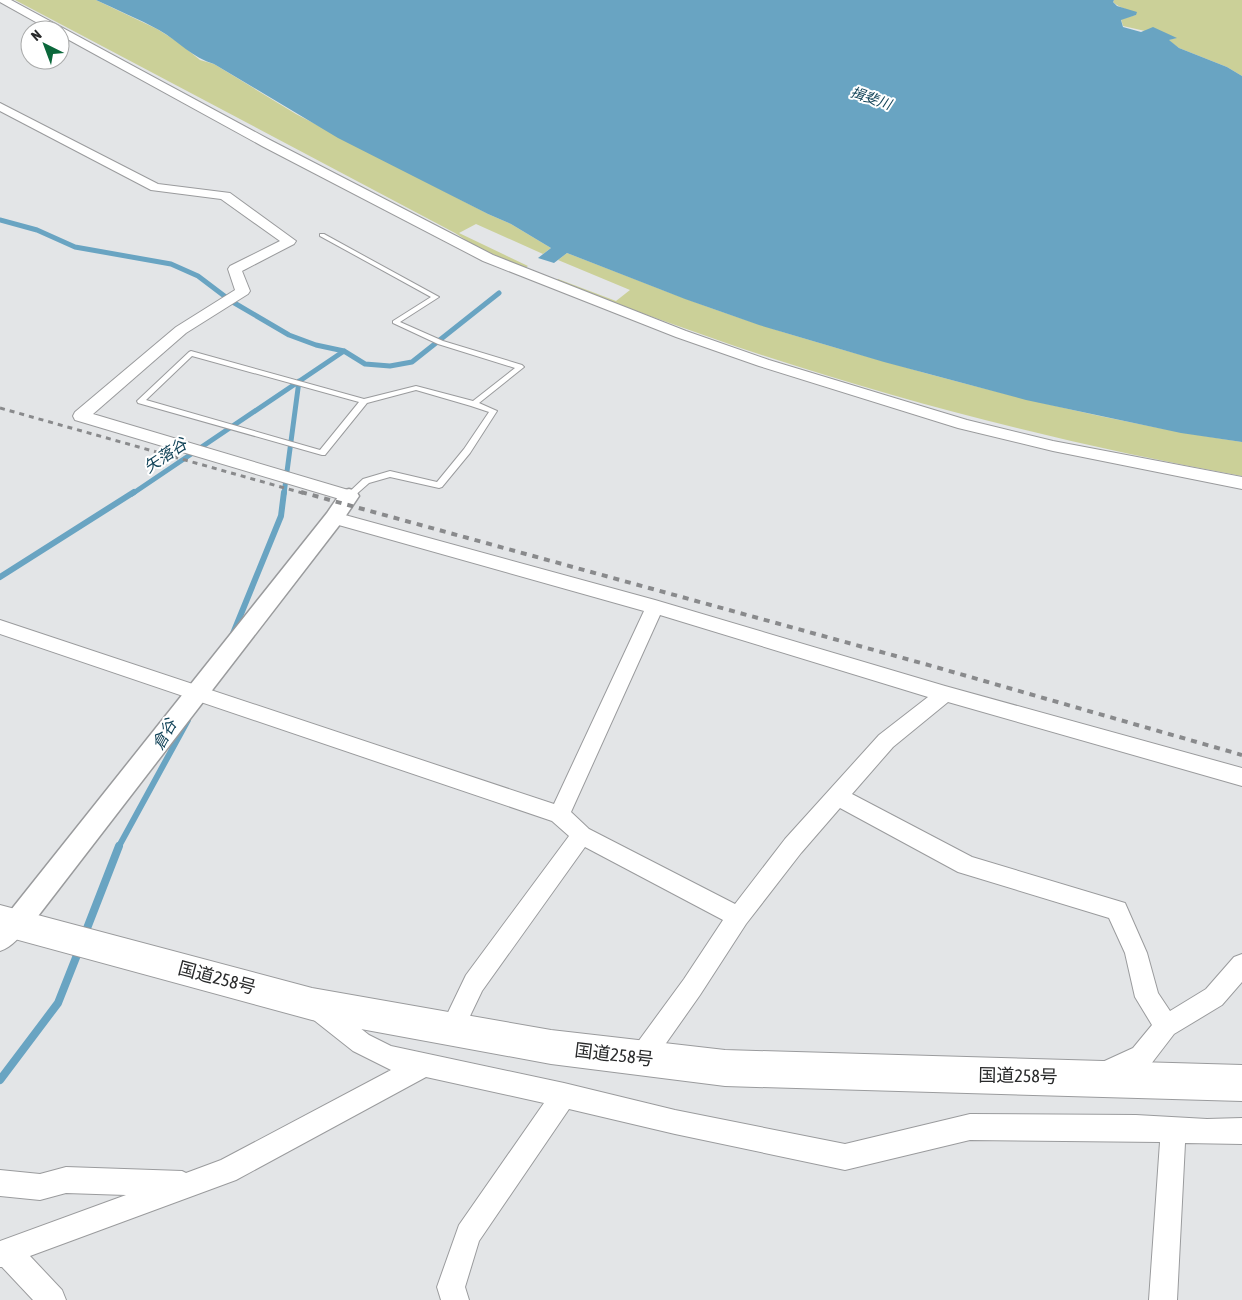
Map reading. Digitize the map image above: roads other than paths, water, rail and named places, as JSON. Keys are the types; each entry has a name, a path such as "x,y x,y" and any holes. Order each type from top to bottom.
{"highway":[{"name":"国道258号","path":"5,928 312,1004 551,1047 725,1068 1242,1083"}],"street":[{"path":"3,0 39,20"},
{"path":"70,37 266,143 488,258 681,334 764,364 964,424 1053,446 1242,483"},
{"path":"0,106 156,187 225,196 289,241 235,269 243,291 181,330 81,416 349,496 334,518 197,693 5,928"},
{"path":"334,518 654,607 945,694 1242,777"},
{"path":"559,815 654,607"},
{"path":"0,627 559,815 582,835 738,917"},
{"path":"641,1058 692,987 738,917 794,846 886,741 945,694"},
{"path":"838,797 966,865 1117,910 1136,953 1147,997 1166,1026"},
{"path":"452,1029 474,983 582,835"},
{"path":"1096,1078 1142,1056 1166,1026 1214,997 1242,965"},
{"path":"312,1004 361,1043 388,1057 564,1095 674,1122 845,1157 970,1127 1136,1128 1207,1132 1242,1131"},
{"path":"52,1300 4,1253 227,1171 424,1065"},
{"path":"455,1300 452,1287 468,1234 564,1095"},
{"path":"1163,1300 1173,1131"},
{"path":"0,1183 40,1187 66,1180 191,1184"}],"lane":[{"path":"322,236 436,297 395,322 423,337 454,349 520,367 474,404"},
{"path":"349,496 366,481 390,474 439,485 467,451 493,411 416,388 364,400 191,353 141,401 322,453 364,400"}],"water":[{"name":"揖斐川","path":"96,0 1114,0 1113,2 1117,6 1137,12 1136,15 1121,20 1123,27 1141,32 1153,27 1177,38 1169,40 1179,48 1227,67 1242,76 1242,442 1181,433 1026,400 884,362 759,325 685,299 567,253 554,263 538,258 551,248 511,224 338,138 214,64 192,54 159,30"}],"waterway":[{"path":"0,220 37,230 75,247 171,264 198,276 231,301 289,335 316,345 344,351"},
{"path":"344,351 365,364 390,366 412,362 499,293"},
{"name":"矢落谷","path":"299,381 344,351"},
{"name":"矢落谷","path":"132,494 299,381"},
{"name":"倉谷","path":"284,494 299,381"},
{"name":"矢落谷","path":"0,577 134,492"},
{"name":"倉谷","path":"232,636 281,516 284,492"},
{"name":"倉谷","path":"119,847 188,720"},
{"name":"倉谷","path":"84,936 119,847"},
{"name":"倉谷","path":"0,1080 58,1003 79,950"}],"railway":[{"path":"0,408 306,494"},
{"path":"301,492 932,666 1242,755"}]}
